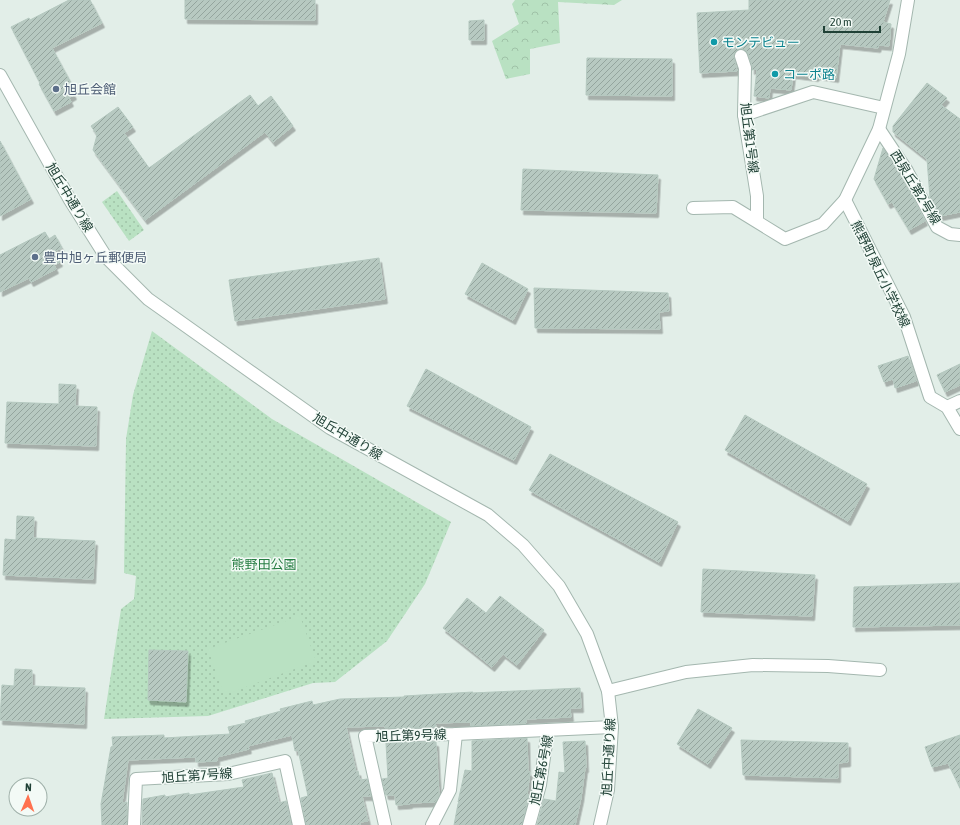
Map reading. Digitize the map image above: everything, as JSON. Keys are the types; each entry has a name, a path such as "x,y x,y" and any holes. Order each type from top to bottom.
{"street":[{"name":"熊野町泉丘小学校線","path":"757,221 785,238 823,224 845,200 879,129 899,54 908,0"},
{"name":"旭丘第1号線","path":"741,56 745,68 744,115 757,196 757,221"},
{"name":"旭丘中通り線","path":"0,75 106,258 148,299 330,428 488,514 523,545 559,586 587,634 608,691 612,727 608,790 600,825"},
{"path":"744,115 813,92 884,108"},
{"name":"西泉丘第2号線","path":"879,129 907,171 937,227 950,234 960,235"},
{"name":"熊野町泉丘小学校線","path":"845,200 904,317 930,397 947,407 960,429"},
{"path":"693,208 733,207 757,221"},
{"path":"947,407 960,401"},
{"path":"608,691 686,672 753,665 828,666 880,670"},
{"name":"旭丘第6号線","path":"529,825 540,785 548,730 612,727"},
{"name":"旭丘第9号線","path":"385,825 365,736 548,730"},
{"path":"432,825 450,790 456,734"},
{"name":"旭丘第7号線","path":"134,825 136,779 228,774 285,760 299,825"}],"green space":[{"path":"515,0 622,0 614,5 558,2 560,43 530,49 530,74 506,79 492,41 519,24 512,4"},
{"path":"117,191 144,230 129,241 102,202"},
{"name":"熊野田公園","path":"152,331 272,419 451,522 425,584 387,641 335,682 313,683 208,716 104,719 121,609 134,599 136,576 124,573 126,439 133,395"},
{"path":"300,616 316,661 224,695 208,649"}],"building":[{"path":"69,0 90,0 102,23 52,48 71,83 68,84 74,95 69,98 71,102 54,111 11,27 29,18 30,20"},
{"path":"185,0 315,0 315,20 185,19"},
{"path":"749,0 890,0 883,22 891,24 889,46 879,45 878,48 840,44 836,78 817,75 816,77 793,74 791,90 770,88 769,98 754,96 757,69 752,70 748,54 743,49 738,49 734,54 737,71 700,73 697,13 749,10"},
{"path":"484,20 484,40 469,40 469,21"},
{"path":"587,58 672,59 672,96 586,95"},
{"path":"927,83 947,98 941,105 960,119 960,212 940,216 930,198 927,159 893,132 893,126"},
{"path":"250,95 258,106 271,96 293,126 273,142 265,132 145,220 93,150 97,135 91,126 118,107 133,127 124,133 149,168"},
{"path":"0,141 31,199 0,216"},
{"path":"883,148 900,173 925,221 909,230 892,202 888,204 874,179"},
{"path":"523,169 658,175 656,213 521,210"},
{"path":"45,232 49,239 55,235 62,248 55,251 60,262 54,265 56,269 31,282 29,278 0,292 0,255"},
{"path":"379,258 385,299 235,321 229,280"},
{"path":"482,263 528,289 513,320 465,294"},
{"path":"534,288 668,293 669,311 659,312 660,329 535,328"},
{"path":"908,356 916,381 895,388 893,379 884,382 878,366"},
{"path":"960,364 960,385 945,392 937,375"},
{"path":"426,369 531,427 514,460 407,406"},
{"path":"59,384 76,385 75,406 97,407 96,446 5,443 7,402 59,404"},
{"path":"745,415 867,484 848,521 725,450"},
{"path":"550,454 678,522 659,562 529,490"},
{"path":"17,516 34,517 33,538 95,541 93,579 3,575 5,539 16,540"},
{"path":"703,569 815,575 812,616 701,612"},
{"path":"960,583 960,625 853,627 854,587"},
{"path":"500,596 544,630 517,665 503,654 492,667 443,628 467,598 486,613"},
{"path":"149,650 188,651 186,702 148,700"},
{"path":"15,669 32,670 32,686 85,688 84,724 0,720 2,685 14,686"},
{"path":"580,688 581,708 570,708 571,717 526,719 526,723 471,726 471,722 435,723 436,727 346,727 356,772 358,771 360,780 367,779 371,796 362,796 368,821 360,822 360,825 306,825 301,798 308,796 298,750 295,751 292,735 248,746 249,749 217,757 217,761 196,762 196,757 128,760 122,803 127,802 127,825 102,825 101,804 111,747 113,746 112,737 164,735 164,738 230,734 228,727 246,723 245,721 281,711 280,709 312,701 313,705 340,699"},
{"path":"698,709 732,728 708,764 677,744"},
{"path":"960,735 960,788 948,763 932,767 925,747"},
{"path":"527,738 528,772 530,772 527,795 529,795 522,825 454,825 465,770 472,771 472,741"},
{"path":"741,740 848,743 848,762 838,763 838,778 743,775"},
{"path":"585,741 586,768 575,825 537,825 544,799 556,801 559,772 565,773 563,742"},
{"path":"436,742 439,795 435,802 396,805 395,795 386,795 382,779 388,778 386,743"},
{"path":"272,773 279,803 286,801 291,825 142,825 143,799 165,795 165,797 189,793 189,795 244,787 242,780"}],"place":[{"name":"モンテビュー","path":"714,42"},
{"name":"コーポ路","path":"775,74"},
{"name":"旭丘会館","path":"56,89"},
{"name":"豊中旭ヶ丘郵便局","path":"35,257"}]}
